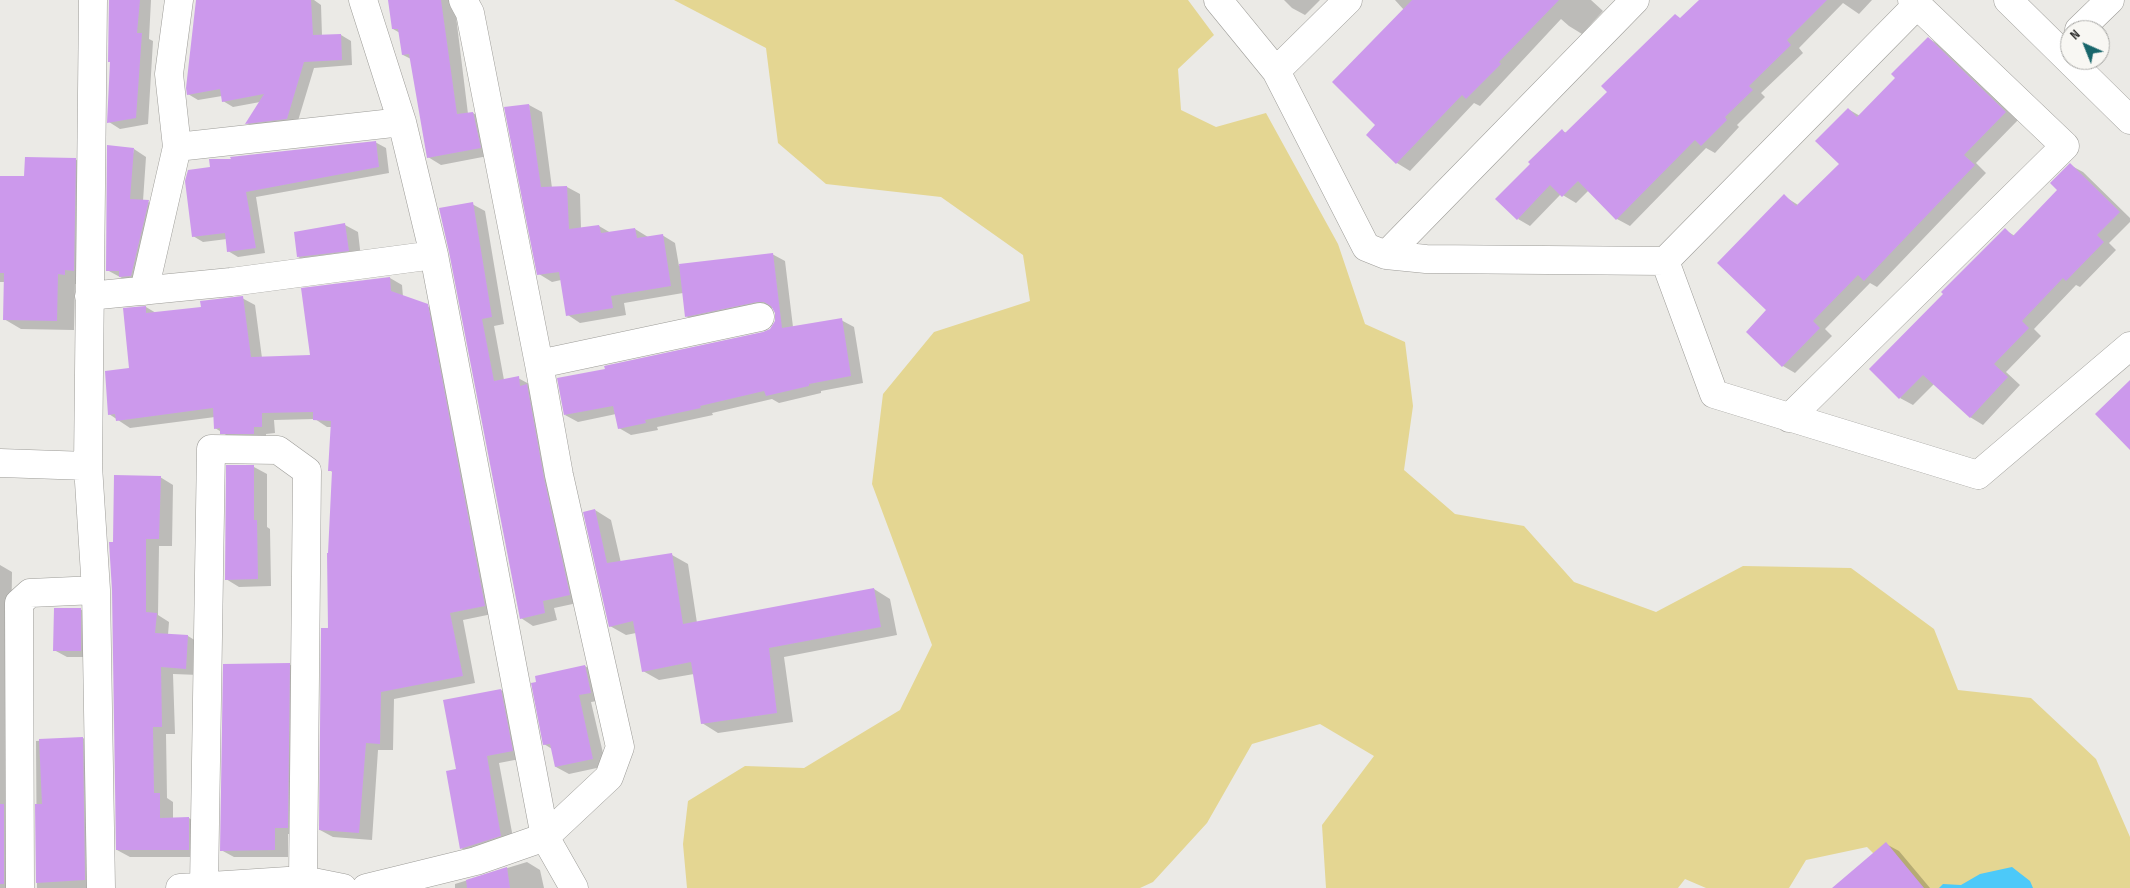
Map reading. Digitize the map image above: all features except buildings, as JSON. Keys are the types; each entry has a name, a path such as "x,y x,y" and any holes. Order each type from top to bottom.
{"street":[{"path":"92,0 88,466 96,590 101,888"},
{"path":"144,291 177,147 169,74 178,0"},
{"path":"363,0 402,122 434,255 545,837 574,888"},
{"path":"366,888 476,861 545,837 609,777 620,747 559,475 470,13 463,0"},
{"path":"1218,0 1276,71 1366,247 1386,255 1426,259 1665,261 1915,3 2065,146 1789,418"},
{"path":"1276,71 1348,0"},
{"path":"1386,255 1635,0"},
{"path":"2008,0 2060,41"},
{"path":"2089,20 2110,0"},
{"path":"2087,70 2130,120"},
{"path":"177,147 402,122"},
{"path":"89,296 144,291 434,255"},
{"path":"1665,261 1714,394 1978,475 2130,346"},
{"path":"539,364 760,317"},
{"path":"303,880 307,471 278,450 211,449 192,887 303,880 343,888"},
{"path":"0,463 88,466"},
{"path":"20,888 10,742 9,615 30,593 96,590"}],"shaded area":[{"path":"674,0 1188,0 1214,35 1178,69 1181,110 1216,127 1266,113 1338,244 1365,324 1405,342 1413,406 1404,470 1455,514 1524,526 1574,582 1656,612 1743,566 1851,568 1934,629 1958,690 2031,698 2096,759 2130,837 2130,888 1908,888 1867,847 1806,860 1789,888 1706,888 1685,879 1678,888 1326,888 1322,825 1374,756 1320,724 1252,744 1207,823 1153,882 1140,888 687,888 683,844 688,801 745,766 804,768 900,710 932,645 872,484 883,394 934,332 1030,301 1023,255 941,197 826,184 778,143 766,48"}],"water":[{"path":"2012,867 2030,881 2033,888 1939,888 1943,884 1961,885 1980,874"}]}
